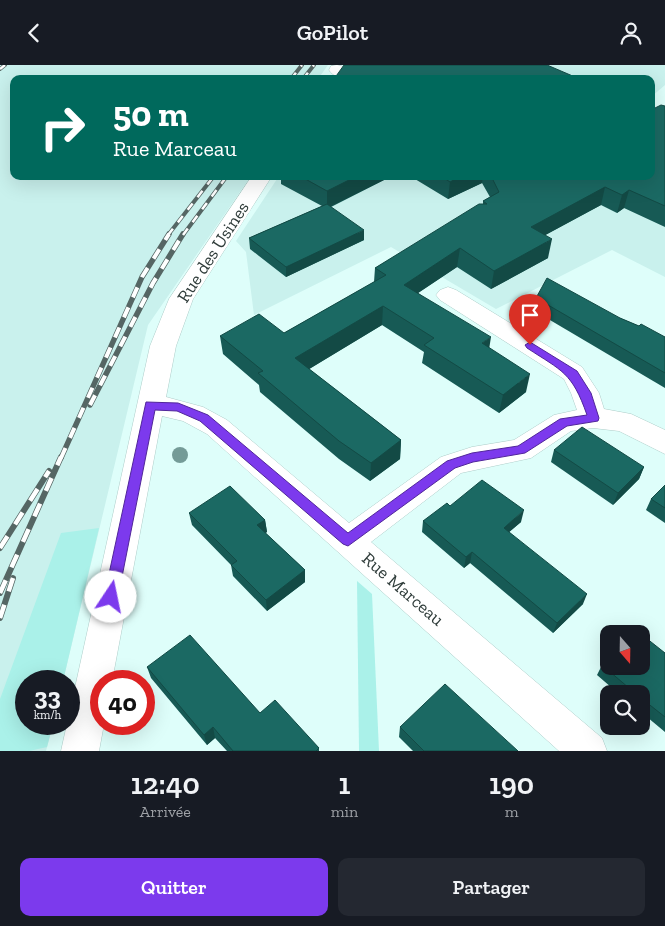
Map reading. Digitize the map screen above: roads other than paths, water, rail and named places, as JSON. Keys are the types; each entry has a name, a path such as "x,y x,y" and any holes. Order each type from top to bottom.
{"street":[{"path":"336,71 353,75"},
{"name":"Rue des Usines","path":"150,405 159,360 188,287 259,180"},
{"path":"448,295 573,373 585,393 594,418"},
{"path":"80,751 150,405"},
{"name":"Rue Marceau","path":"150,405 178,407 204,418 588,751"},
{"path":"348,541 451,465 472,458 520,450 564,422 594,418 634,426 665,443"}],"railway":[{"path":"0,69 5,65"},
{"path":"294,75 302,65"},
{"path":"306,75 314,65"},
{"path":"168,235 211,180"},
{"path":"183,235 224,180"},
{"path":"61,458 142,277 169,234"},
{"path":"90,405 153,283 183,234"},
{"path":"0,593 61,457"},
{"path":"0,548 49,471"},
{"path":"0,618 13,578"}]}
